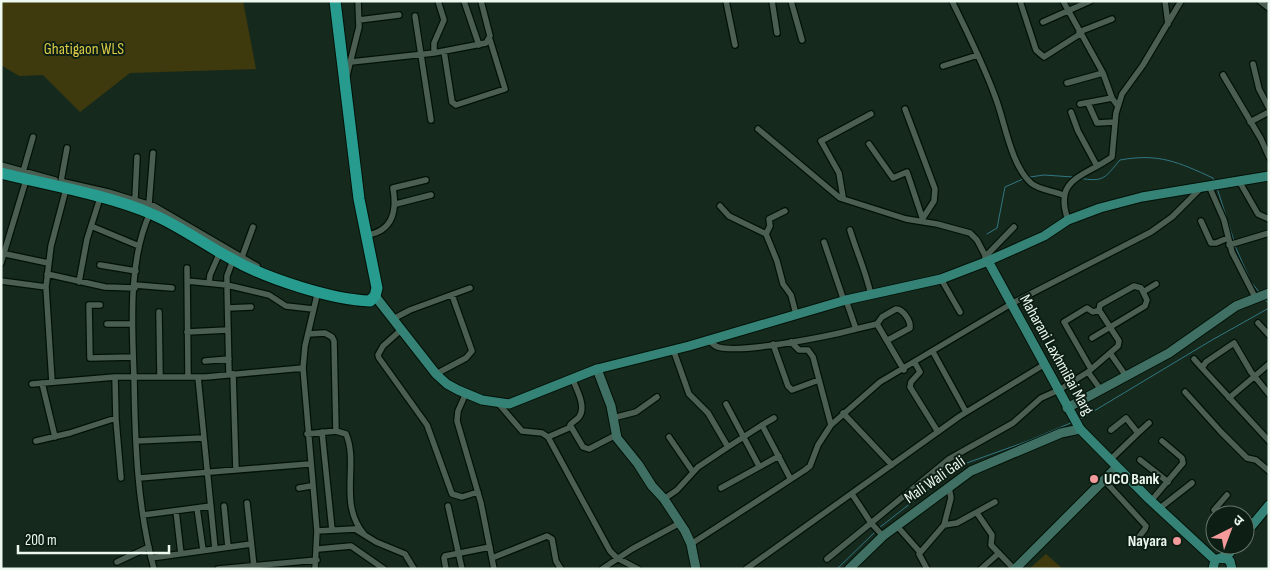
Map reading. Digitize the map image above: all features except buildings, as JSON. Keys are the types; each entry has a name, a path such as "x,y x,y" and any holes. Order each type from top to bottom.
{"highway":[{"path":"1,174 24,176 64,185 100,198 150,208 220,252 238,259 270,278 370,301 375,296 377,288 359,199 335,1"}],"main road":[{"path":"375,296 436,374 447,384 482,400 509,404 598,369 709,340 845,301 941,279 1044,236 1068,220 1100,208 1142,197 1269,176"},
{"name":"Maharani LaxhmiBai Marg","path":"987,259 1078,427 1113,464 1160,508 1213,566"},
{"path":"1255,523 1267,509"},
{"path":"1213,566 1226,557 1230,561 1232,569"}],"street":[{"path":"344,85 351,62 358,20 358,1"},
{"path":"434,53 434,43 444,20 438,1"},
{"path":"464,1 479,45"},
{"path":"444,51 452,102 456,105 505,89 490,40 481,1"},
{"path":"726,1 734,45"},
{"path":"772,1 777,33"},
{"path":"791,1 802,40"},
{"path":"952,1 997,100 1013,154 1027,178 1034,185 1063,195"},
{"path":"1020,1 1036,50 1044,57 1079,33 1112,19"},
{"path":"1063,1 1079,33 1103,72 1112,98 1117,105"},
{"path":"1043,22 1090,1"},
{"path":"1165,1 1168,24"},
{"path":"1260,1 1269,8"},
{"path":"1068,220 1063,206 1063,195 1077,178 1113,154 1117,105 1122,94 1143,65 1168,24 1178,2"},
{"path":"358,20 399,15"},
{"path":"415,16 431,120"},
{"path":"351,62 422,55 479,45 490,40"},
{"path":"943,66 978,55"},
{"path":"1253,64 1259,89 1269,108"},
{"path":"1067,82 1103,72"},
{"path":"1222,75 1269,157"},
{"path":"1080,104 1112,98"},
{"path":"1088,103 1097,123 1115,122"},
{"path":"905,109 935,189 934,201 923,220"},
{"path":"1071,112 1078,131 1097,166"},
{"path":"1250,122 1269,112"},
{"path":"843,197 839,173 821,141 871,114"},
{"path":"758,129 830,190 843,197 906,219 923,220 970,233 978,240 987,259 1014,227"},
{"path":"1,262 33,137"},
{"path":"870,144 893,178 907,172 923,220"},
{"path":"52,382 46,313 46,287 48,263 64,185 67,148"},
{"path":"153,153 150,208 139,246 132,324 139,478 143,515 154,569"},
{"path":"135,199 137,157"},
{"path":"1,165 24,176"},
{"path":"367,235 384,230 396,204 393,188 426,180"},
{"path":"1239,181 1258,214 1269,219"},
{"path":"64,185 135,199 238,259"},
{"path":"691,544 810,466 818,444 831,425 880,382 904,370 1011,304 1151,232 1208,187 1224,220 1229,245 1262,295 1236,306 1169,353 1100,390 1069,411"},
{"path":"396,204 431,195"},
{"path":"79,282 91,226 100,198"},
{"path":"720,206 729,216 766,234 777,261 783,284 791,295 796,314"},
{"path":"766,234 770,226 769,219 785,211"},
{"path":"1200,221 1211,243 1216,244 1228,238"},
{"path":"91,226 139,246"},
{"path":"236,470 229,359 227,285 228,276 253,227"},
{"path":"850,230 857,254 865,268 871,295"},
{"path":"1229,245 1269,232"},
{"path":"824,242 856,329"},
{"path":"209,283 210,275 220,252"},
{"path":"2,254 48,263"},
{"path":"100,265 136,271"},
{"path":"187,268 188,377"},
{"path":"47,274 105,287 172,288"},
{"path":"941,279 960,312"},
{"path":"1,281 46,287"},
{"path":"187,281 227,285 269,295 286,306 313,309"},
{"path":"1143,292 1156,284"},
{"path":"1092,338 1145,306 1147,300 1141,288 1134,286 1100,305 1099,310"},
{"path":"393,319 470,288"},
{"path":"315,569 318,549 317,531 306,434 302,368 318,290"},
{"path":"436,374 466,358 472,351 452,294"},
{"path":"100,305 89,305 90,358 133,356"},
{"path":"228,308 251,308"},
{"path":"1099,310 1093,312 1086,308 1064,322 1100,390"},
{"path":"709,340 714,345 722,348 791,342 877,324 882,317 896,309 901,310 909,321 910,328 888,340"},
{"path":"827,559 877,529 949,459 1008,426 1041,398 1059,390 1090,370 1110,353 1119,344 1111,326 1099,310"},
{"path":"159,312 160,376"},
{"path":"1258,323 1269,335"},
{"path":"107,324 132,324"},
{"path":"877,324 904,370"},
{"path":"402,329 383,346 378,354 378,358 427,425 452,494 462,497 478,492"},
{"path":"187,332 228,330"},
{"path":"308,334 325,333 334,340 336,431"},
{"path":"791,342 799,350 805,349 810,352 831,425"},
{"path":"1202,368 1206,362 1234,343 1254,376 1269,394"},
{"path":"773,344 790,389 795,390 819,380"},
{"path":"673,349 689,394 708,413 728,447"},
{"path":"932,352 966,412"},
{"path":"1110,353 1126,376"},
{"path":"205,361 229,359"},
{"path":"1194,359 1269,441"},
{"path":"914,363 920,372 911,382 910,387 938,432"},
{"path":"746,569 966,412 1045,364"},
{"path":"1230,398 1269,364"},
{"path":"32,384 115,376 198,377 302,368"},
{"path":"598,369 613,418 616,435 680,523 691,544 696,569"},
{"path":"115,376 121,478"},
{"path":"198,377 215,549"},
{"path":"572,378 582,405 580,416 570,423 587,449 616,435"},
{"path":"42,383 55,437"},
{"path":"1185,392 1247,458 1256,460 1269,471"},
{"path":"466,394 458,411 457,421 478,492 490,547 494,567 487,569"},
{"path":"613,418 636,412 657,397"},
{"path":"498,402 522,431 542,433 548,437 589,515 617,558 638,569"},
{"path":"726,404 759,466"},
{"path":"844,413 892,465"},
{"path":"36,441 116,418"},
{"path":"664,499 677,490 693,472 744,436 774,418"},
{"path":"1111,430 1126,418 1138,433"},
{"path":"978,513 992,535 991,546 1015,569 1104,480 1113,464 1148,423"},
{"path":"762,424 790,478"},
{"path":"548,437 571,427"},
{"name":"Mali Wali Gali","path":"849,569 877,529 897,526 949,487 980,467 1078,427"},
{"path":"306,434 336,431 343,432 347,436 351,501 356,521 364,534"},
{"path":"322,432 332,530"},
{"path":"669,437 693,472"},
{"path":"136,441 203,438"},
{"path":"1151,501 1181,468 1183,460 1162,441"},
{"path":"721,488 779,456"},
{"path":"1140,460 1168,482"},
{"path":"139,478 309,464"},
{"path":"1104,480 1146,526 1146,529 1138,538"},
{"path":"1160,508 1192,483"},
{"path":"299,488 311,486"},
{"path":"920,551 944,525 951,498 949,487"},
{"path":"852,494 877,529"},
{"path":"1219,505 1228,495"},
{"path":"944,525 957,523 996,502"},
{"path":"247,503 254,567"},
{"path":"143,515 211,506"},
{"path":"224,506 228,547"},
{"path":"448,506 462,569"},
{"path":"197,508 203,550"},
{"path":"176,511 181,554"},
{"path":"602,569 617,558 680,523"},
{"path":"897,526 920,551 920,557 927,569"},
{"path":"317,531 355,529 376,542 405,554 414,569"},
{"path":"492,558 550,536 556,561 561,569"},
{"path":"151,558 251,544"},
{"path":"318,549 351,546 384,569"},
{"path":"117,562 149,547"},
{"path":"446,569 444,558 458,553 490,547"},
{"path":"981,569 999,553"},
{"path":"218,569 317,560"}],"green space":[{"name":"Ghatigaon WLS","path":"1,1 243,1 256,69 130,73 80,112 43,75 19,76 1,65"},
{"path":"1046,554 1063,569 1029,569"}],"waterway":[{"path":"1079,178 1094,180 1104,177 1120,160 1157,158 1189,167 1213,178 1214,182"},
{"path":"1030,177 1044,175 1073,177"},
{"path":"987,234 997,228 1005,187 1023,179"},
{"path":"1217,188 1234,241"},
{"path":"1235,246 1251,282 1260,293"},
{"path":"1264,298 1269,304"},
{"path":"1079,420 1269,308"},
{"path":"879,528 944,477 964,464 1028,441 1073,422"},
{"path":"837,569 876,531"}],"place":[{"name":"UCO Bank","path":"1094,479"},
{"name":"Nayara","path":"1177,541"}]}
